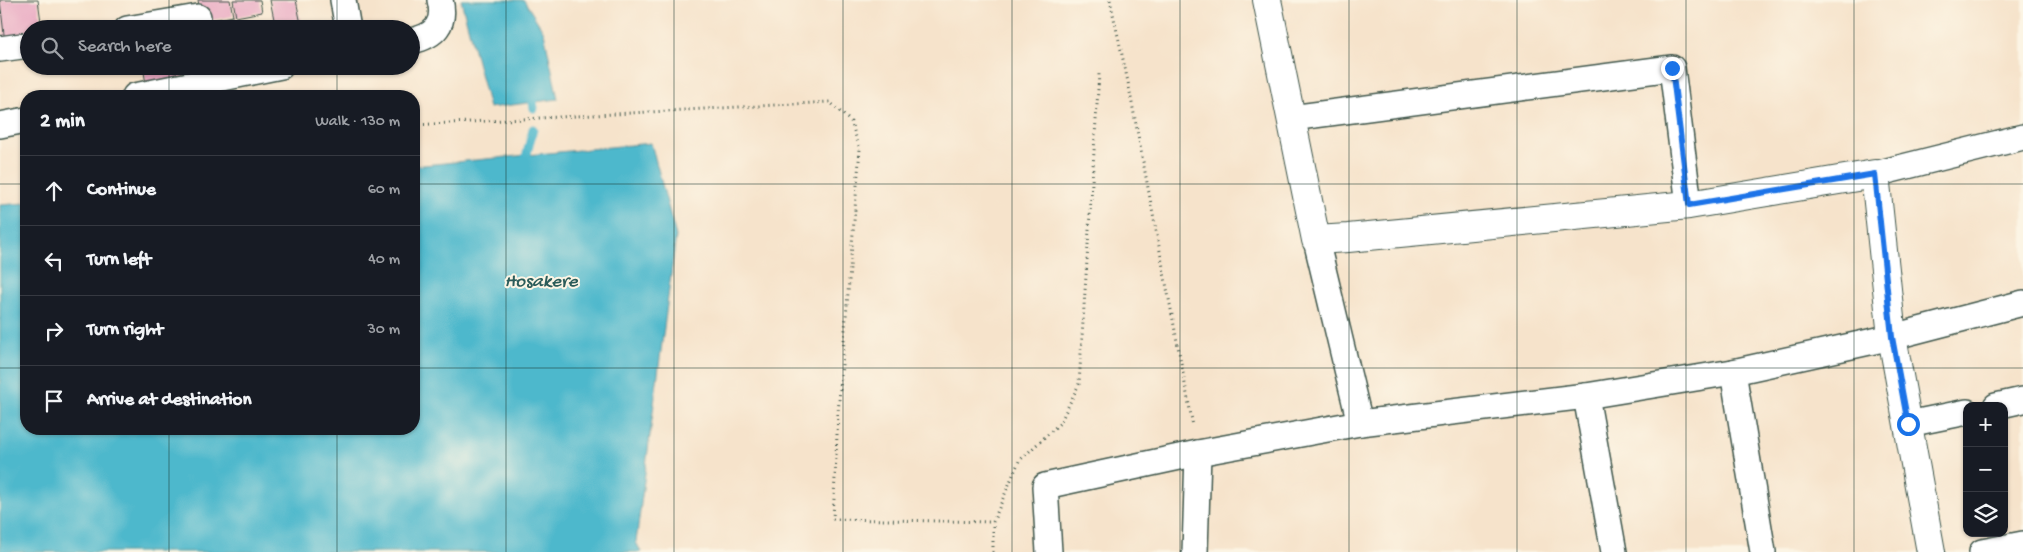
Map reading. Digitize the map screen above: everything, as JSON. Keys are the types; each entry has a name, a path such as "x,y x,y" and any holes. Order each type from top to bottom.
{"street":[{"path":"342,0 346,20"},
{"path":"420,39 437,28 443,13 440,0"},
{"path":"1267,0 1316,240 1360,423"},
{"path":"173,20 198,15"},
{"path":"0,49 20,46"},
{"path":"1291,118 1672,68 1689,205"},
{"path":"155,90 202,75"},
{"path":"0,125 20,121"},
{"path":"1316,240 1689,205 1875,174 2023,137"},
{"path":"1875,174 1892,337 1931,552"},
{"path":"1049,552 1045,486 1198,453 1360,423 1586,396 1733,372 1892,337 2023,303"},
{"path":"1733,372 1763,552"},
{"path":"1586,396 1614,552"},
{"path":"2008,403 2023,400"},
{"path":"1908,424 1963,413"},
{"path":"1195,552 1198,453"},
{"path":"1982,552 2023,544"}],"path":[{"path":"1110,0 1128,82 1198,453"},
{"path":"993,552 993,522 1019,462 1060,423 1079,384 1099,74"},
{"path":"420,124 830,102 850,122 860,150 838,413 833,519 993,522"}],"water":[{"path":"461,0 524,0 544,32 558,99 489,108"},
{"name":"Hosakere","path":"651,143 676,236 636,542 641,552 0,552 0,205 20,203 20,435 420,435 420,165"}],"building":[{"path":"0,0 38,0 41,20 20,20 20,41 5,43"},
{"path":"198,0 230,0 233,16 202,20"},
{"path":"233,0 260,0 262,12 236,17"},
{"path":"270,0 296,0 300,20 274,20"},
{"path":"144,75 198,75 146,84"}],"waterway":[{"path":"531,91 534,108"},
{"path":"524,166 533,129"}],"route":[{"path":"1672,68 1678,104 1689,205 1801,188 1875,174 1892,337 1908,424"}]}
